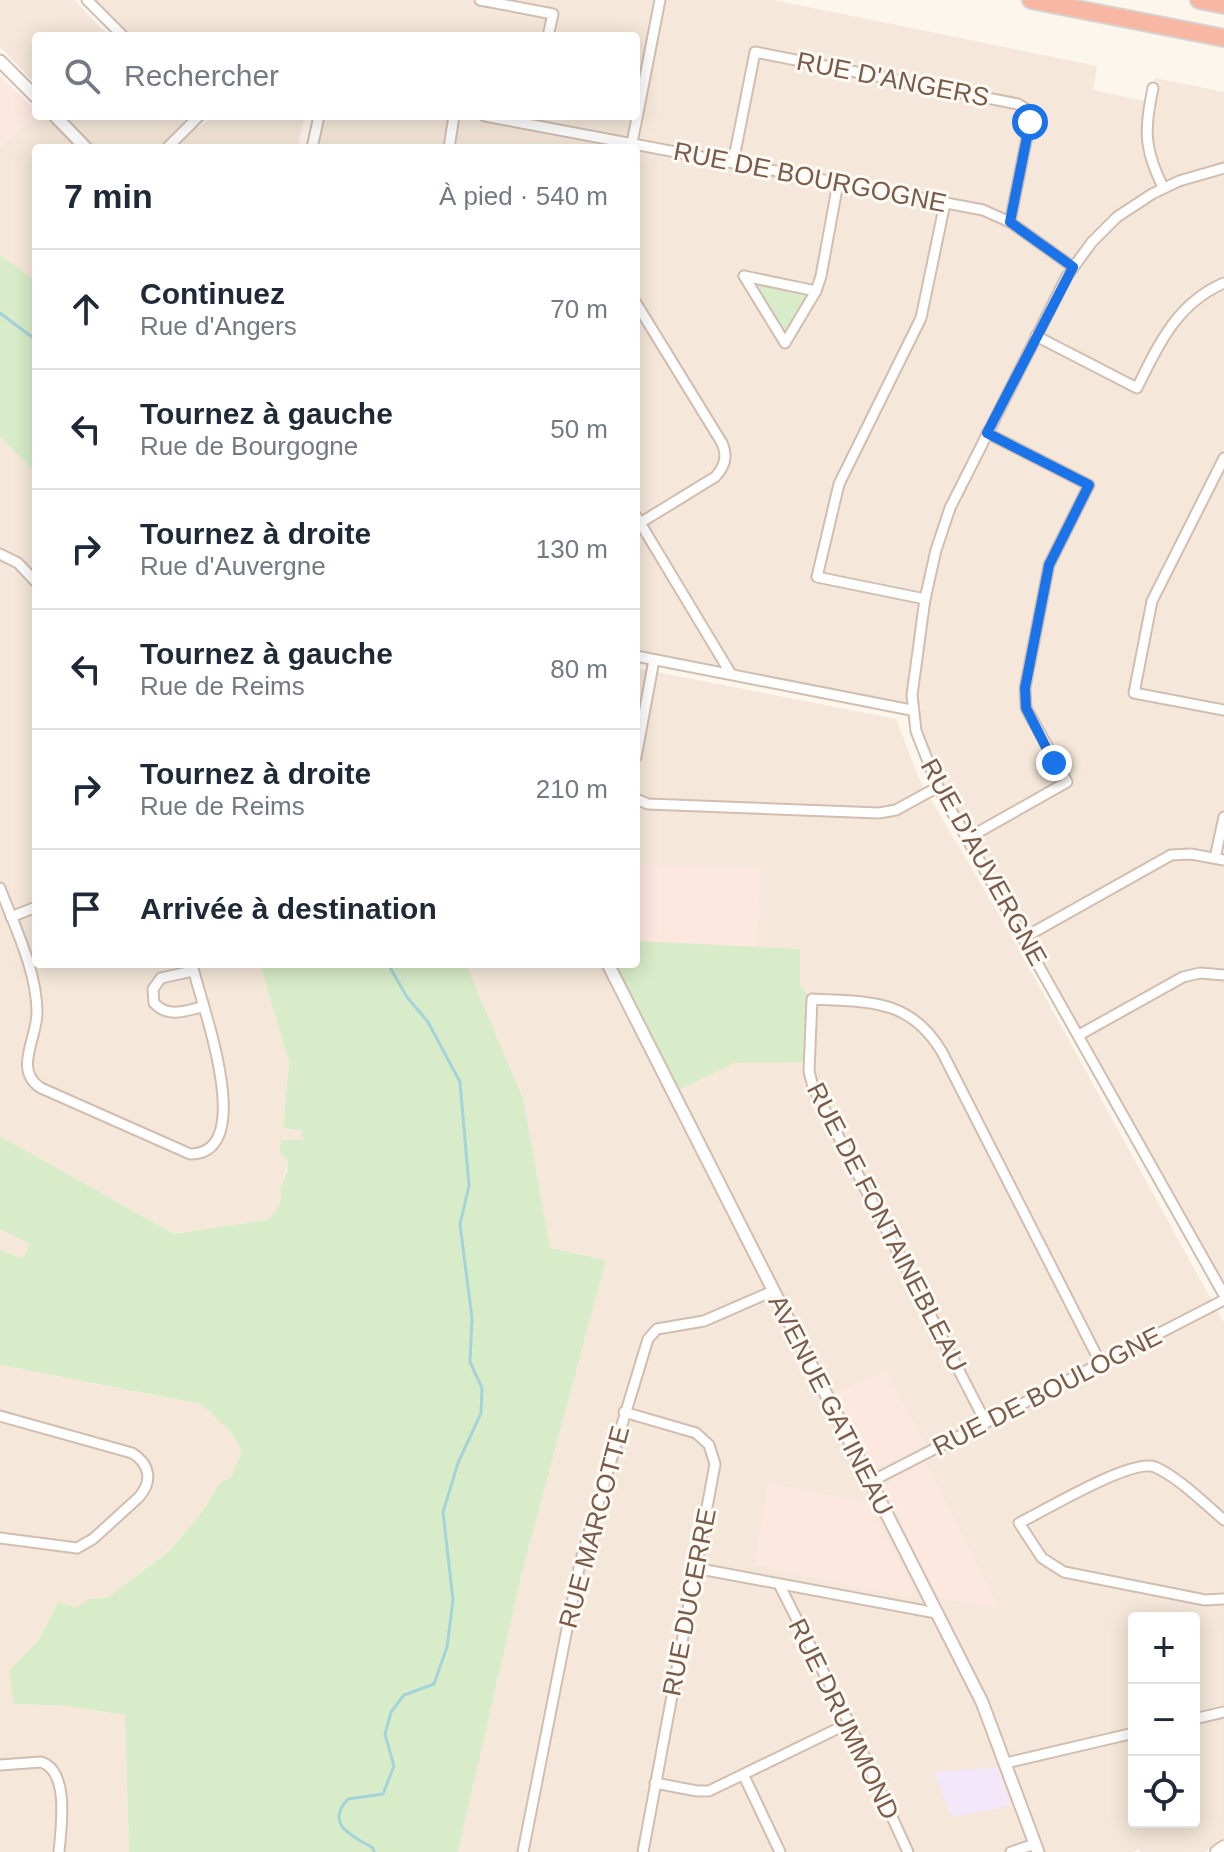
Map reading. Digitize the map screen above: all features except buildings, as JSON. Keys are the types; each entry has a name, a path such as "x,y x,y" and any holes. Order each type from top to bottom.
{"highway":[{"path":"1031,0 1224,38"},
{"path":"1199,0 1224,5"}],"main road":[{"path":"1217,1852 1224,1847"}],"street":[{"path":"87,0 119,32"},
{"path":"480,0 553,14 549,32"},
{"path":"640,102 660,0"},
{"name":"RUE D'ANGERS","path":"733,163 755,52 1018,104 1028,110 1030,122 1010,222"},
{"path":"0,61 32,93"},
{"path":"1153,88 1146,121 1148,155 1163,187"},
{"path":"59,120 82,144"},
{"path":"171,144 195,120"},
{"path":"313,144 318,120"},
{"path":"450,144 453,120"},
{"name":"RUE DE BOURGOGNE","path":"532,120 637,144"},
{"path":"632,143 637,120"},
{"name":"RUE DE BOURGOGNE","path":"640,145 983,210 1010,222 1073,267"},
{"name":"RUE D'AUVERGNE","path":"1224,168 1163,187 1117,217 1073,267 950,508 925,599 911,710 919,744 938,787 1025,937 1224,1298"},
{"path":"816,291 744,276 785,343 816,291 821,276 838,183"},
{"path":"925,599 817,577 839,484 921,318 945,203"},
{"path":"1036,336 1137,388 1160,342 1178,316 1199,297 1224,283"},
{"path":"640,310 722,443 726,455 723,467 715,477 640,519"},
{"path":"968,838 1067,782 1026,708 1025,688 1049,565 1089,485 987,433"},
{"path":"1224,458 1152,601 1134,693 1224,710"},
{"path":"640,523 731,674"},
{"path":"0,554 18,563 32,578"},
{"path":"640,657 911,710"},
{"path":"640,735 654,660"},
{"path":"640,801 648,804 879,813 904,807 938,787"},
{"path":"1025,937 1162,859 1181,854 1220,859 1224,817"},
{"path":"0,888 30,971 36,1001 37,1020 27,1062 31,1080 41,1088 190,1154 202,1153 211,1146 221,1124 224,1102 220,1068 192,968"},
{"path":"11,917 32,909"},
{"path":"189,968 161,978 153,989 154,1003 169,1013 202,1007"},
{"name":"AVENUE GATINEAU","path":"610,968 982,1702 1037,1848"},
{"path":"1079,1035 1183,977 1200,973 1224,975"},
{"name":"RUE DE FONTAINEBLEAU","path":"986,1423 813,1087 809,1064 812,999 882,1004 912,1017 929,1031 1101,1364"},
{"name":"RUE MARCOTTE","path":"523,1852 580,1563 644,1347 657,1329 704,1321 773,1291"},
{"name":"RUE DE BOULOGNE","path":"870,1482 1224,1298"},
{"name":"RUE DUCERRE","path":"624,1412 696,1433 709,1445 715,1464 643,1852"},
{"path":"0,1416 132,1453 143,1461 148,1477 139,1497 93,1539 77,1548 0,1538"},
{"path":"1224,1520 1171,1478 1149,1466 1123,1471 1019,1523 1042,1558 1064,1572 1205,1600 1224,1599"},
{"path":"695,1568 936,1613"},
{"name":"RUE DRUMMOND","path":"780,1586 849,1723 908,1852"},
{"path":"1200,1718 1224,1712"},
{"path":"655,1783 704,1792 744,1776 849,1723"},
{"path":"1006,1763 1128,1734"},
{"path":"0,1765 41,1762 56,1773 61,1786 59,1852"},
{"path":"744,1776 780,1852"},
{"path":"1011,1852 1037,1848"}],"shaded area":[{"path":"0,0 74,0 105,32 32,32 32,80 0,47"},
{"path":"87,0 774,0 1097,66 1093,90 1149,102 1155,78 1224,92 1224,1295 938,787 911,710 640,657 640,144 313,144 318,120 640,120 640,32 119,32"},
{"path":"0,76 32,106 32,118 0,148"},
{"path":"32,118 191,120 198,128 209,120 304,120 298,144 32,144 32,278 0,255 0,148"},
{"path":"0,437 32,469 32,968 261,968 289,1062 283,1127 301,1130 303,1141 289,1161 280,1188 281,1202 270,1219 174,1234 0,1136"},
{"path":"640,669 896,719 920,781 1014,940 1224,1323 1224,1839 1205,1852 1141,1852 1138,1849 1133,1852 458,1852 523,1569 606,1260 550,1248 524,1101 468,968 640,968"},
{"path":"640,864 761,868 757,947 640,941"},
{"path":"0,1229 30,1244 23,1258 0,1250"},
{"path":"0,1365 201,1404 232,1433 242,1451 231,1477 220,1483 200,1515 169,1550 107,1598 88,1599 86,1603 74,1607 58,1602 38,1641 9,1671 15,1704 66,1706 125,1715 129,1852 0,1852"},
{"path":"886,1370 925,1445 875,1469 836,1393"},
{"path":"926,1463 1000,1609 939,1598 883,1485"},
{"path":"768,1483 867,1502 913,1588 911,1598 754,1565"},
{"path":"997,1767 1011,1806 952,1817 934,1772"}],"green space":[{"path":"0,255 32,278 32,469 0,437"},
{"path":"744,276 816,291 785,343"},
{"path":"640,941 800,949 800,986 812,999 809,1062 734,1063 672,1093 610,968 640,968"},
{"path":"261,968 468,968 524,1101 550,1248 606,1260 523,1569 458,1852 129,1852 125,1715 66,1706 14,1704 9,1671 38,1641 58,1602 74,1607 87,1599 107,1598 169,1551 200,1515 220,1483 231,1477 242,1451 232,1433 201,1404 0,1365 0,1250 23,1258 30,1244 0,1229 0,1136 174,1234 270,1219 281,1202 280,1188 287,1171 288,1161 280,1153 281,1140 303,1140 301,1130 283,1128 289,1062"}],"waterway":[{"path":"0,313 32,337"},
{"path":"374,1852 373,1848 344,1829 339,1816 348,1799 383,1794 394,1766 385,1734 391,1712 404,1695 434,1684 447,1647 453,1600 443,1512 458,1463 481,1413 482,1388 470,1362 472,1318 460,1224 469,1186 460,1082 428,1022 407,997 390,968"}],"route":[{"path":"1030,122 1010,222 1073,267 987,433 1089,485 1049,565 1025,688 1026,708 1054,763"}]}
